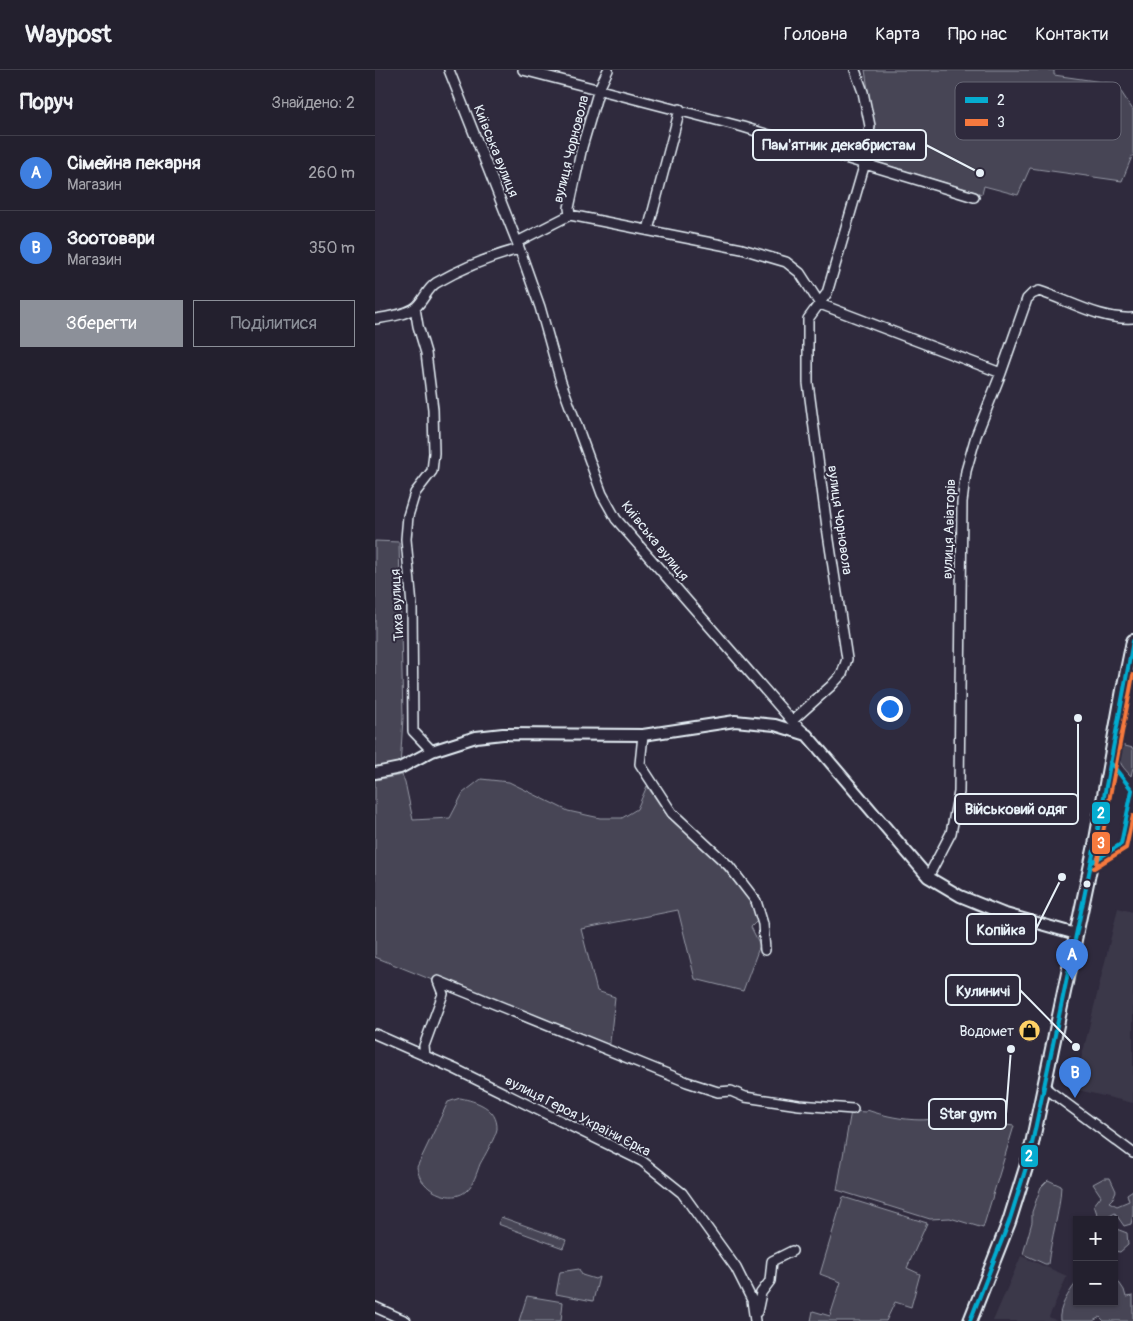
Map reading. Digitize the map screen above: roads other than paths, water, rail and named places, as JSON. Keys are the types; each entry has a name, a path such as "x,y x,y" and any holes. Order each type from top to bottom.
{"main road":[{"path":"970,1321 1009,1222 1029,1158 1095,845 1133,641"}],"street":[{"name":"Київська вулиця","path":"449,70 540,307 561,382 601,494 616,519 791,722 807,735 928,877 959,896 1002,912 1076,934"},
{"name":"вулиця Чорновола","path":"523,70 679,109 974,197"},
{"path":"599,89 608,70"},
{"path":"855,71 863,92 870,126 865,163"},
{"name":"вулиця Чорновола","path":"569,215 582,147 599,89"},
{"path":"648,230 679,109"},
{"name":"вулиця Чорновола","path":"791,722 837,680 842,674 847,659 808,383 807,320 827,293 865,163"},
{"path":"375,319 415,308 434,285 518,246 569,215 742,250 786,262 800,274 820,304 1001,373"},
{"name":"вулиця Авіаторів","path":"928,877 951,833 959,792 962,502 966,471 975,436 1001,373 1027,299 1032,294 1039,291 1113,318 1133,318"},
{"name":"Тиха вулиця","path":"415,308 427,362 433,409 435,453 432,471 415,493 408,516 406,539 412,606 413,731 432,752"},
{"path":"375,773 400,768 432,752 476,736 503,734 643,735 735,721 775,725 807,735"},
{"path":"643,735 640,764 671,811 729,866 756,902 763,924 765,950"},
{"path":"425,1056 424,1046 443,994 438,982 687,1082 718,1092 731,1091 745,1097 799,1105 853,1108"},
{"name":"вулиця Героя України Єрка","path":"375,1034 425,1056 642,1161 682,1193 736,1268 752,1300 755,1320"},
{"path":"1044,1087 1133,1153"},
{"path":"755,1320 761,1293 770,1281 772,1261 793,1251"},
{"path":"375,1307 406,1321"}],"place":[{"name":"Пам'ятник декабристам","path":"980,173"},
{"name":"Військовий одяг","path":"1078,718"},
{"name":"Копійка","path":"1062,877"},
{"name":"Сімейна пекарня","path":"1072,980"},
{"name":"Водомет","path":"1030,1031"},
{"name":"Кулиничі","path":"1076,1047"},
{"name":"Star gym","path":"1011,1049"},
{"name":"Зоотовари","path":"1075,1098"}]}
